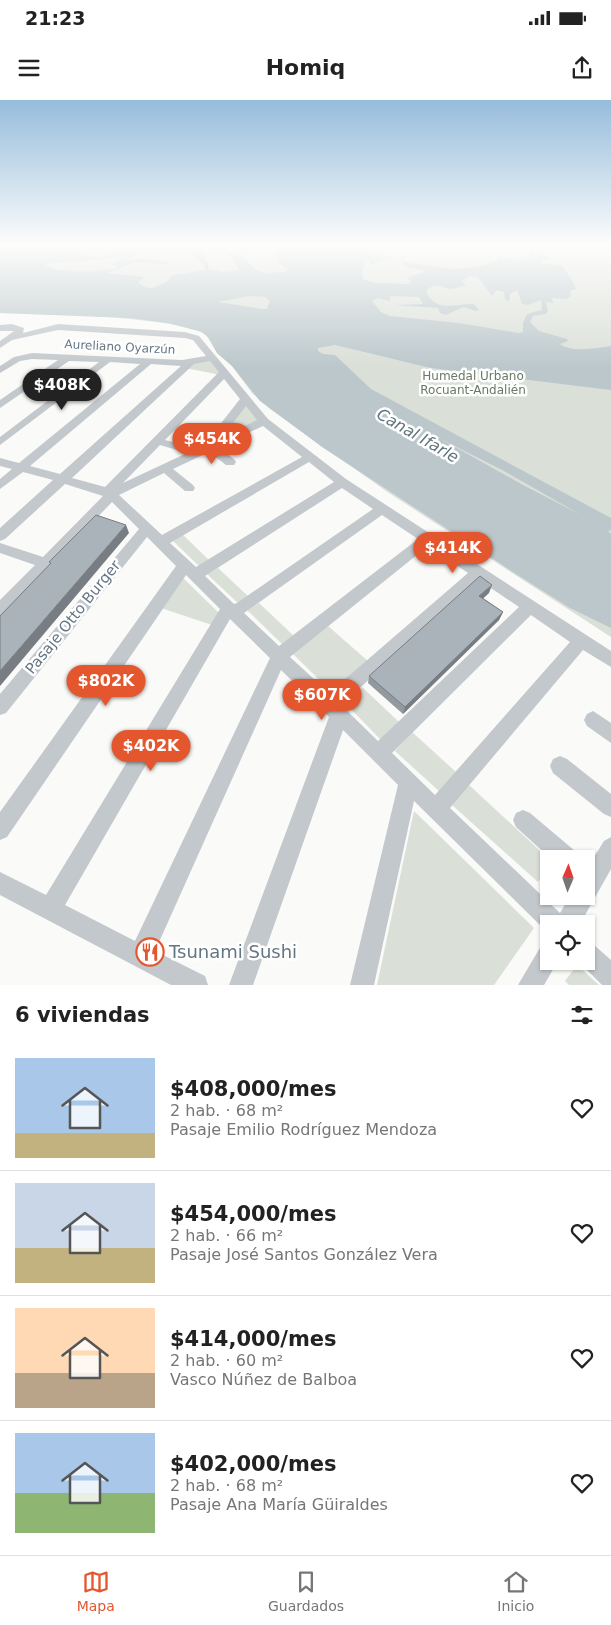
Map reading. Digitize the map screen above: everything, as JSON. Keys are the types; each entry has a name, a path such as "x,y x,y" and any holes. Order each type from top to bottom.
{"street":[{"path":"0,345 17,334 41,326 185,335 200,341 264,422 342,482 611,660"},
{"path":"0,328 12,327 17,334"},
{"path":"17,334 58,327"},
{"path":"158,341 200,341"},
{"name":"Aureliano Oyarzún","path":"0,370 26,356 190,363 213,358"},
{"path":"0,405 68,357"},
{"path":"0,442 109,359"},
{"path":"0,485 149,361"},
{"path":"0,536 190,363"},
{"path":"0,610 224,373"},
{"path":"209,446 214,437 245,400"},
{"path":"109,493 264,422"},
{"path":"157,442 198,452"},
{"path":"209,446 230,462"},
{"path":"161,542 310,456"},
{"path":"0,462 109,493 546,915"},
{"path":"164,467 189,488"},
{"path":"0,830 190,570 342,482"},
{"path":"50,909 221,619 231,611 242,608 382,509"},
{"name":"Pasaje Otto Burger","path":"0,707 147,528"},
{"path":"140,956 279,656 428,539"},
{"path":"0,548 45,563"},
{"path":"241,985 334,710 478,573"},
{"path":"379,753 529,607"},
{"path":"436,809 581,641"},
{"path":"592,720 611,734"},
{"path":"560,766 611,807"},
{"path":"362,985 408,782"},
{"path":"523,820 557,850"},
{"path":"595,873 611,848"},
{"path":"0,883 140,956 184,982"},
{"path":"595,961 611,976"},
{"path":"530,985 540,969"}],"green space":[{"name":"Humedal Urbano Rocuant-Andalién","path":"0,285 611,285 611,637 389,493 270,409 252,393 232,366 217,353 206,335 197,330 207,331 129,319 0,313"},
{"path":"213,358 221,375 185,368 191,363"},
{"path":"245,401 263,421 211,442"},
{"path":"182,534 210,561 200,567 172,540"},
{"path":"218,568 250,598 239,604 207,574"},
{"path":"182,577 220,614 212,625 161,608"},
{"path":"259,603 296,638 284,646 247,610"},
{"path":"328,626 369,662 333,693 292,653"},
{"path":"362,687 400,723 381,740 345,703"},
{"path":"412,732 456,772 439,791 395,751"},
{"path":"468,784 540,851 540,879 538,882 451,804"},
{"path":"414,811 534,928 494,985 377,985"},
{"path":"573,970 582,970 599,985 569,985 565,981"}],"water":[{"name":"Canal Ifarle","path":"0,285 143,285 152,288 158,285 465,285 450,289 433,286 427,290 427,294 432,300 442,305 474,304 479,310 476,311 463,307 446,315 440,313 438,308 395,305 423,304 419,297 390,296 390,301 378,298 372,301 381,312 390,316 458,323 519,333 523,332 523,323 527,314 542,310 541,300 528,305 522,304 517,290 510,294 509,302 505,299 504,292 497,290 492,296 484,285 574,285 576,289 570,291 571,296 566,299 553,298 551,299 554,303 546,302 548,310 546,314 533,316 530,322 539,331 567,339 568,341 560,344 565,347 585,349 611,346 611,390 431,368 335,345 318,348 318,351 323,354 335,355 371,389 611,518 611,530 608,531 611,534 611,628 570,608 322,447 260,401 232,366 217,353 209,338 202,332 168,323 129,318 0,313","holes":["249,296 265,297 270,301 267,309 218,302","439,438 504,471 581,515"]}],"building":[{"path":"96,515 126,525 0,671 0,616 51,563 49,562"},
{"path":"480,576 492,585 479,596 503,612 405,707 369,676"}],"place":[{"name":"Tsunami Sushi","path":"150,952"}]}
